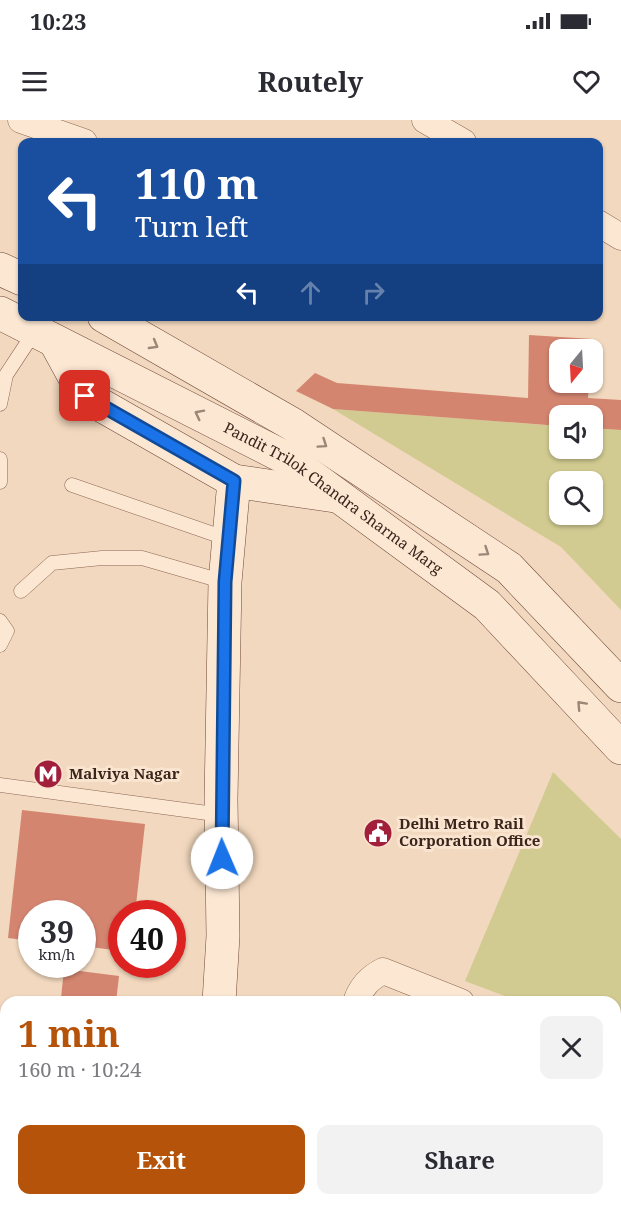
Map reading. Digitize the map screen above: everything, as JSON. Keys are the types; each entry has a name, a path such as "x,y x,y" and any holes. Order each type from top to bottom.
{"main road":[{"path":"0,269 18,277"},
{"name":"Pandit Trilok Chandra Sharma Marg","path":"0,313 288,459 487,605 621,748"},
{"path":"113,321 292,424 509,568 621,686"},
{"path":"45,336 85,396 234,481 339,497"},
{"path":"219,996 223,936 225,582 234,481"}],"street":[{"path":"21,120 73,138"},
{"path":"425,120 456,138"},
{"path":"603,226 621,237"},
{"path":"358,996 372,976 383,971 447,996"}],"lane":[{"path":"0,404 6,375 45,336"},
{"path":"0,459 0,482"},
{"path":"72,485 229,539"},
{"path":"21,591 52,563 102,558 142,558 225,582"},
{"path":"0,621 7,632 0,645"},
{"path":"0,785 222,815"}],"shaded area":[{"path":"333,409 549,425 549,459 603,459 603,429 621,430 621,610 561,547"},
{"path":"553,772 621,839 621,996 505,996 465,981"}],"building":[{"path":"529,335 592,339 549,339 549,393 588,393 588,398 621,400 621,430 603,429 603,405 549,405 549,425 333,409 296,391 315,373 337,383 528,398"},
{"path":"22,810 145,824 137,900 108,900 108,949 96,948 96,900 18,900 18,939 8,938"},
{"path":"96,973 108,975 108,978 119,978 117,996 61,996 63,978 96,978"}],"place":[{"name":"Malviya Nagar","path":"48,774"},
{"name":"Delhi Metro Rail Corporation Office","path":"378,833"}],"route":[{"path":"85,396 234,481 225,582 222,858"}]}
